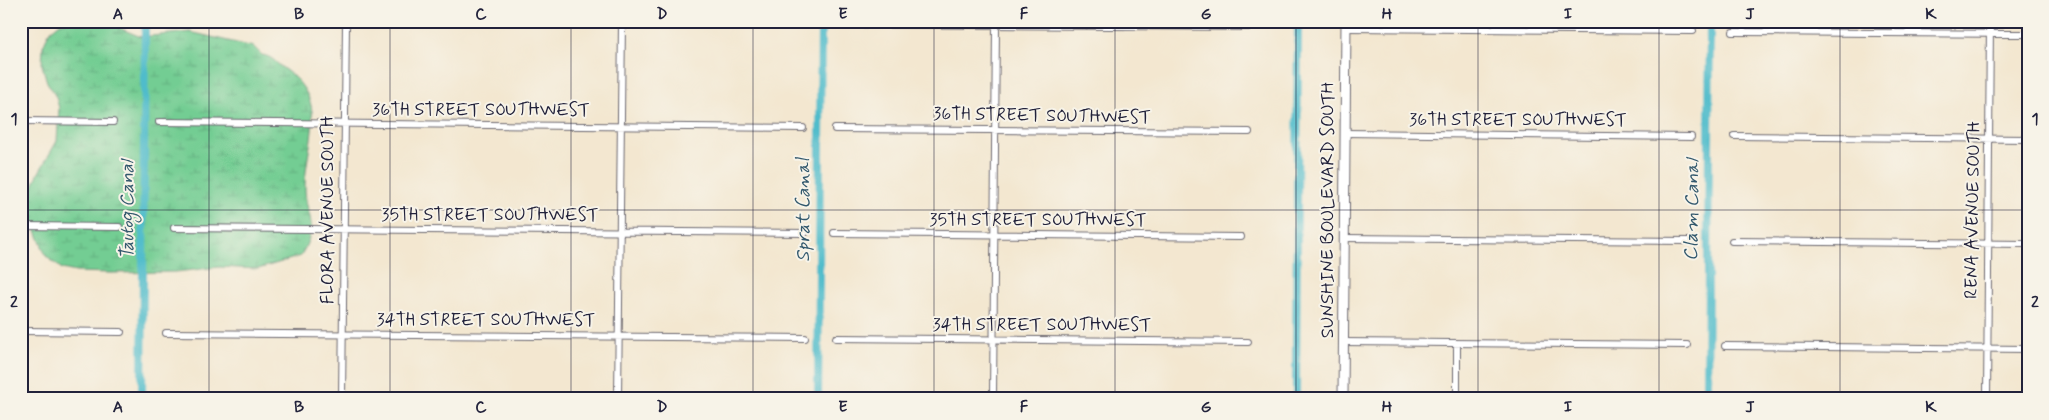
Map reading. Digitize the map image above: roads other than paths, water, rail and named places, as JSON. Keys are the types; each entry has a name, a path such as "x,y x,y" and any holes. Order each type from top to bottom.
{"street":[{"name":"FLORA AVENUE SOUTH","path":"342,399 346,21"},
{"path":"584,21 804,24"},
{"path":"618,399 622,21"},
{"name":"RENA AVENUE SOUTH","path":"1987,399 1990,21"},
{"path":"993,399 996,23"},
{"path":"841,24 996,23 1248,27"},
{"path":"1346,25 1693,31"},
{"name":"SUNSHINE BOULEVARD SOUTH","path":"1343,399 1346,25"},
{"path":"1733,32 2028,34"},
{"path":"21,121 113,122"},
{"name":"36TH STREET SOUTHWEST","path":"159,122 803,128"},
{"name":"36TH STREET SOUTHWEST","path":"835,129 1249,132"},
{"name":"36TH STREET SOUTHWEST","path":"1345,133 1692,136"},
{"path":"1734,136 2028,139"},
{"path":"21,226 119,228"},
{"name":"35TH STREET SOUTHWEST","path":"174,228 805,233"},
{"name":"35TH STREET SOUTHWEST","path":"834,234 1241,237"},
{"path":"1344,238 1688,241"},
{"path":"1732,241 2028,244"},
{"path":"21,331 121,332"},
{"name":"34TH STREET SOUTHWEST","path":"166,333 805,338"},
{"name":"34TH STREET SOUTHWEST","path":"836,338 1248,342"},
{"path":"1343,342 1687,345"},
{"path":"1457,344 1457,399"},
{"path":"1725,346 2028,348"}],"waterway":[{"name":"Tautog Canal","path":"142,399 145,21"},
{"name":"Sprat Canal","path":"818,399 821,21"},
{"path":"1296,399 1298,21"},
{"name":"Clam Canal","path":"1707,399 1710,21"}]}
